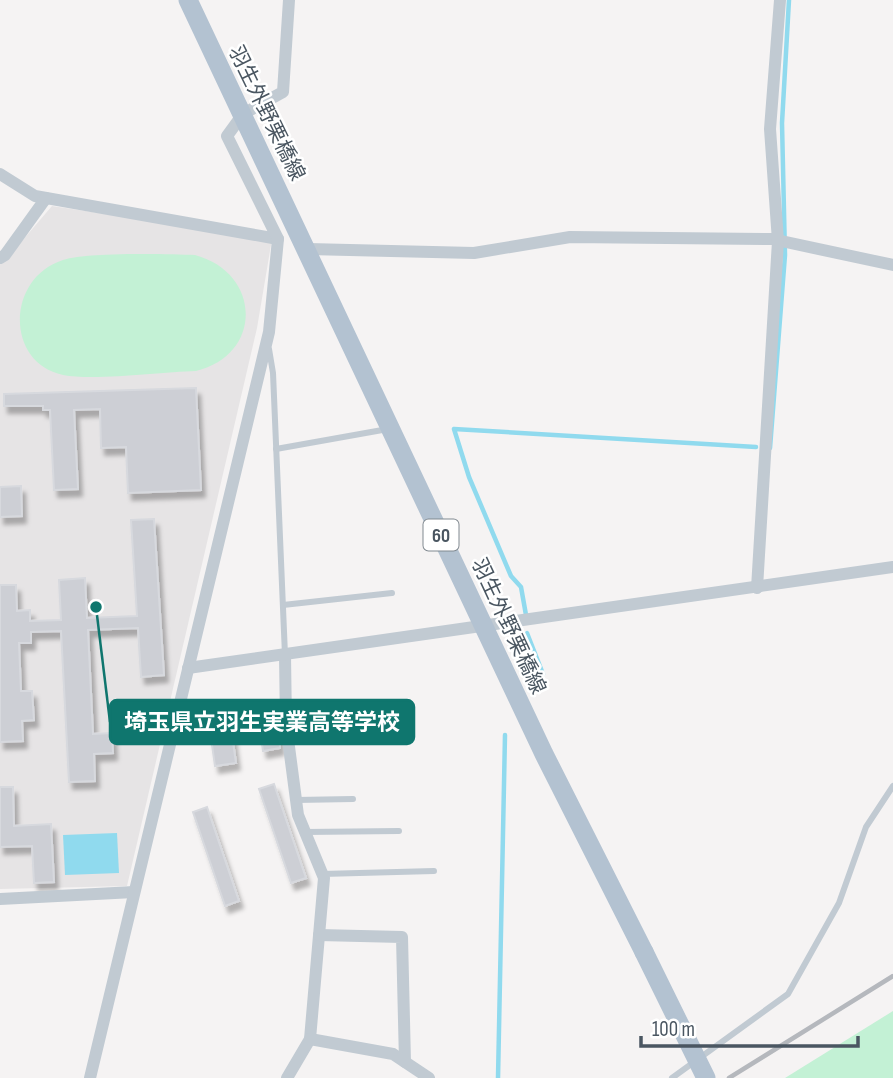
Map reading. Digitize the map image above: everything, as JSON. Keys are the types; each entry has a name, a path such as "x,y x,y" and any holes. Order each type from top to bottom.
{"main road":[{"name":"羽生外野栗橋線","path":"188,0 308,249 544,754 706,1078"}],"street":[{"path":"90,1078 268,341 278,239 227,136 243,114 283,92 289,0"},
{"path":"757,588 778,241 770,129 780,0"},
{"path":"0,174 36,196 278,239"},
{"path":"0,258 5,255 46,198"},
{"path":"308,249 474,253 570,237 778,241 893,265"},
{"path":"188,668 893,567"},
{"path":"285,654 286,724 296,800 305,832 322,874 310,1039 287,1078"},
{"path":"0,899 134,892"},
{"path":"319,935 402,937 405,1062"},
{"path":"310,1039 393,1054 429,1078"}],"lane":[{"path":"268,341 273,373 285,654"},
{"path":"276,449 391,428"},
{"path":"283,605 392,593"},
{"path":"672,1078 788,993 839,903 866,827 893,786"},
{"path":"296,800 353,799"},
{"path":"305,832 399,831"},
{"path":"322,874 434,871"}],"shaded area":[{"path":"52,206 272,239 257,328 127,886 0,889 0,262 4,262"}],"green space":[{"path":"128,254 195,255 217,264 233,278 242,295 246,314 243,332 234,349 218,362 196,371 76,377 44,367 31,354 22,338 20,320 23,301 31,284 44,270 63,260"},
{"path":"893,1011 893,1078 785,1078"}],"water":[{"path":"117,833 119,873 65,875 63,835"}],"building":[{"path":"196,388 201,490 128,493 126,447 101,448 100,409 74,410 78,489 54,490 50,410 43,410 43,406 4,406 4,394"},
{"path":"21,486 22,516 0,517 0,487"},
{"path":"154,519 164,675 141,677 138,628 88,630 93,734 112,733 113,753 94,754 95,781 69,782 61,631 31,632 31,643 19,643 21,691 32,691 34,720 22,721 23,741 0,742 0,585 16,585 17,611 30,610 30,621 61,620 59,580 85,578 87,618 137,616 131,520"},
{"path":"277,706 280,748 263,751 257,709"},
{"path":"230,721 236,763 215,766 209,724"},
{"path":"274,784 306,878 291,883 259,789"},
{"path":"0,787 13,787 14,826 51,824 54,882 34,883 32,846 0,847"},
{"path":"207,807 239,901 225,906 193,812"}],"waterway":[{"path":"770,448 785,255 782,123 789,0"},
{"path":"526,615 521,587 511,576 469,477 454,429 756,447"},
{"path":"527,633 543,674"},
{"path":"498,1078 505,735"}],"railway":[{"path":"729,1078 893,976"}],"place":[{"name":"埼玉県立羽生実業高等学校","path":"96,607"}]}
